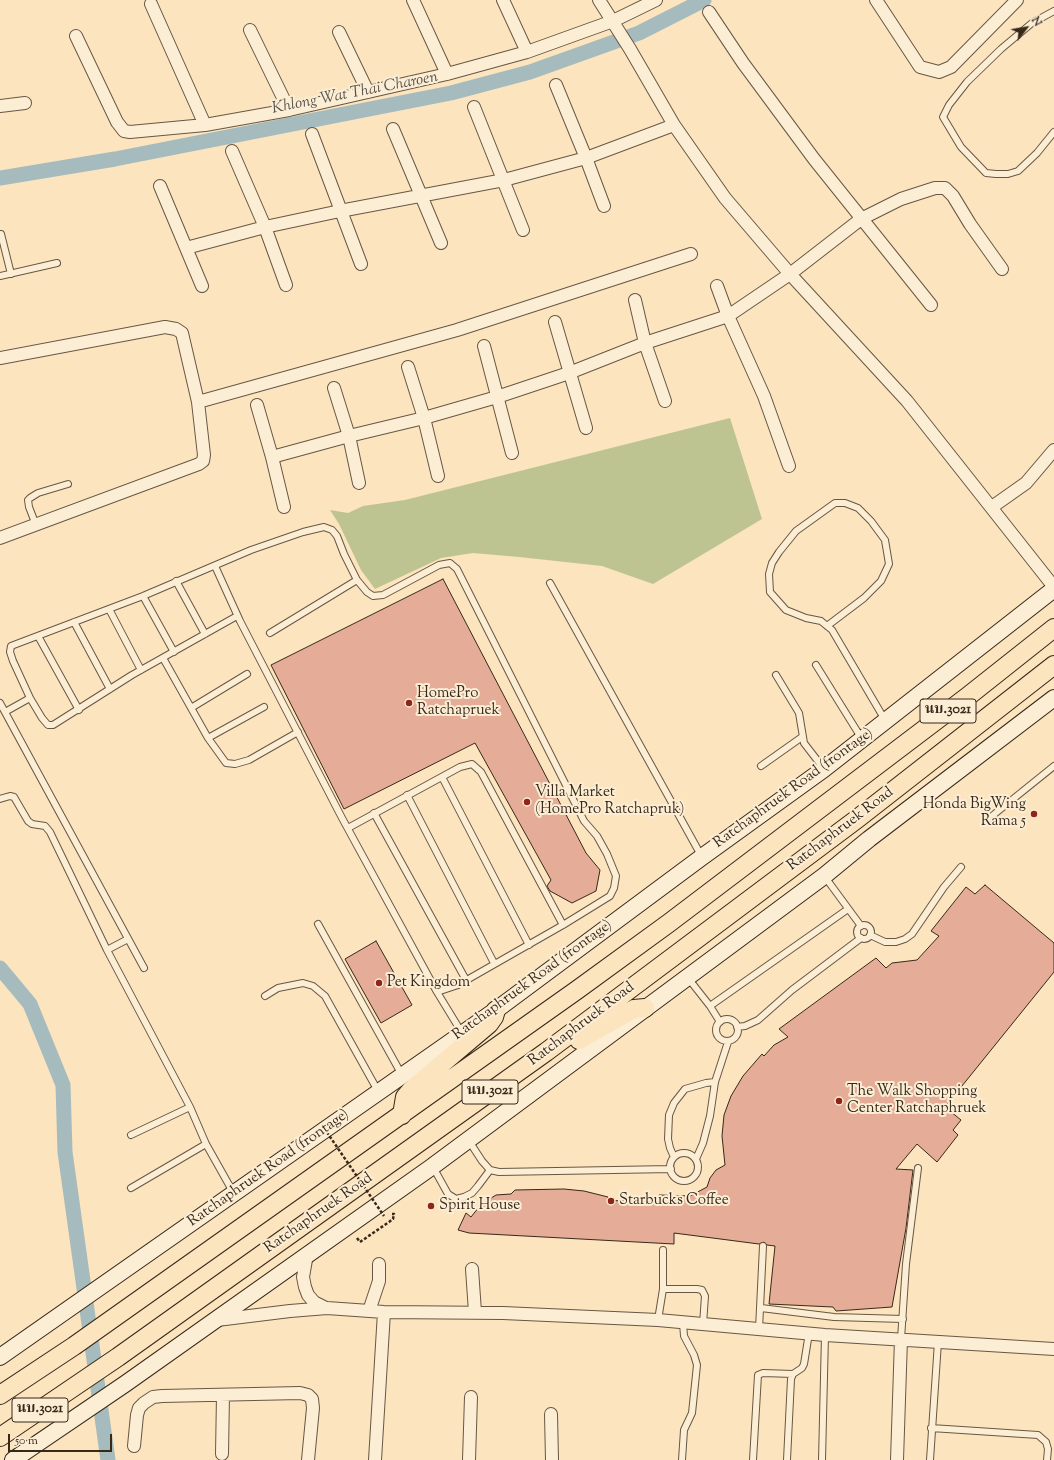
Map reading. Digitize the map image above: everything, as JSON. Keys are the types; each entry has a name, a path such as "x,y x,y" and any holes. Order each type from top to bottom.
{"main road":[{"name":"Ratchaphruek Road (frontage)","path":"0,1357 496,1010 702,857 824,769 1054,588"},
{"name":"Ratchaphruek Road","path":"0,1395 74,1346 402,1115 669,923 967,697 1054,628"},
{"name":"Ratchaphruek Road","path":"0,1437 118,1357 546,1052 857,819 1054,665"},
{"name":"นบ.3021","path":"13,1460 125,1384 433,1166 824,876 869,839 1054,698"},
{"path":"546,1052 565,1049 634,1009 645,1008"},
{"path":"402,1115 405,1097 411,1090 489,1024 496,1010"}],"street":[{"path":"413,0 447,74"},
{"path":"503,0 527,52"},
{"path":"599,0 630,49 674,125 725,198 790,274 907,401 992,507 1054,588"},
{"path":"76,36 118,122 124,131 130,132 205,125 289,110 447,74 527,52 615,25 656,0"},
{"path":"876,0 920,67 939,72 951,67 1017,0"},
{"path":"151,4 205,125"},
{"path":"710,12 748,70 814,160 931,305"},
{"path":"250,30 289,110"},
{"path":"339,32 368,92"},
{"path":"556,85 604,206"},
{"path":"0,106 25,103"},
{"path":"474,107 523,230"},
{"path":"186,248 265,227 340,211 504,180 586,158 674,125"},
{"path":"393,129 441,243"},
{"path":"312,134 361,264"},
{"path":"232,151 265,227 286,285"},
{"path":"160,186 202,286"},
{"path":"272,457 349,436 424,418 497,397 569,373 645,343 728,316 790,274 862,219 901,199 935,188 945,188 953,196 970,224 1002,269"},
{"path":"198,402 457,330 691,254"},
{"path":"717,286 728,316 764,396 789,466"},
{"path":"635,300 645,343 666,401"},
{"path":"555,322 586,428"},
{"path":"0,358 165,327 176,328 182,333 198,402 204,455 203,461 199,464 0,538"},
{"path":"484,346 512,453"},
{"path":"408,367 424,418 438,476"},
{"path":"334,388 349,436 359,482"},
{"path":"257,405 284,507"},
{"path":"992,507 1026,483 1054,450"},
{"path":"307,1254 303,1277 305,1287 308,1295 314,1302 327,1308"},
{"path":"369,1311 371,1302 378,1287 379,1264"},
{"path":"472,1269 475,1312"},
{"path":"215,1320 327,1308 384,1312 475,1312 658,1320 809,1334 1054,1349"},
{"path":"375,1460 384,1312"},
{"path":"897,1460 901,1339"},
{"path":"134,1446 139,1408 154,1397 300,1393 308,1395 312,1399 313,1408 308,1460"},
{"path":"222,1454 223,1395"},
{"path":"469,1460 471,1398"},
{"path":"551,1414 552,1460"}],"lane":[{"path":"1054,11 1032,23 1001,49 967,82 949,105 943,118 961,147 986,173 1008,174 1018,171 1037,153 1054,132"},
{"path":"1,234 11,274"},
{"path":"0,276 57,264"},
{"path":"36,525 28,500 38,493 68,484"},
{"path":"827,626 864,598 881,581 889,564 884,540 871,521 858,508 845,503 835,503 796,530 772,564 769,574 770,592 786,610 806,618 821,621 827,626 832,630 886,721"},
{"path":"237,616 141,670 63,720 50,726 42,718 30,698 20,679 10,652 11,646 143,596 258,548 303,532 324,527 332,530 337,536 357,580 367,592 373,596 383,594 440,565 450,563 457,569 584,820 598,836 616,876 614,888 610,896 529,945 494,963 454,987 438,992"},
{"path":"215,566 237,616 348,828 462,1033"},
{"path":"270,633 357,580"},
{"path":"176,581 205,634"},
{"path":"550,583 702,857"},
{"path":"143,596 174,652"},
{"path":"109,608 141,670"},
{"path":"74,622 110,690"},
{"path":"38,636 79,710"},
{"path":"164,658 208,738 226,763 235,764 249,760 298,732"},
{"path":"816,665 862,739"},
{"path":"191,708 247,674"},
{"path":"776,675 799,713 804,743 824,769"},
{"path":"5,712 30,698"},
{"path":"0,704 144,968"},
{"path":"208,738 264,707"},
{"path":"761,766 802,737"},
{"path":"348,828 460,767 472,764 481,772 563,925"},
{"path":"987,820 1054,766"},
{"path":"442,777 529,945"},
{"path":"408,795 494,963"},
{"path":"0,799 10,796 14,797 28,821 32,824 45,826 50,832 107,950 190,1107 206,1144 234,1194"},
{"path":"374,813 466,980"},
{"path":"870,935 885,942 896,942 905,939 912,934 944,887 961,867"},
{"path":"824,876 861,926"},
{"path":"710,1006 848,909"},
{"path":"318,924 402,1076"},
{"path":"861,926 868,926 871,932 870,935"},
{"path":"860,938 857,932 861,926"},
{"path":"737,1027 745,1026 758,1020 792,990 860,938 867,938 870,935"},
{"path":"107,950 128,939"},
{"path":"686,977 710,1006 720,1022"},
{"path":"265,996 278,988 302,983 313,986 325,996 379,1092"},
{"path":"723,1020 732,1020 737,1027 738,1032 733,1040 728,1042 723,1041 717,1034 716,1030 720,1022 723,1020"},
{"path":"696,1159 703,1143 710,1116 715,1082 728,1042"},
{"path":"674,1157 668,1139 669,1115 674,1103 685,1089 695,1085 715,1082"},
{"path":"132,1135 190,1107"},
{"path":"468,1140 490,1170 499,1172 671,1169"},
{"path":"131,1188 206,1144"},
{"path":"679,1154 691,1154 696,1159 698,1164 698,1170 695,1176 690,1180 684,1181 673,1175 671,1163 674,1157 679,1154"},
{"path":"433,1166 448,1194 456,1199 472,1193 490,1170"},
{"path":"901,1339 906,1264 918,1168"},
{"path":"759,1329 764,1246"},
{"path":"658,1320 663,1289 662,1250"},
{"path":"663,1289 702,1290 705,1296 702,1324"},
{"path":"761,1308 834,1317 903,1319"},
{"path":"682,1460 684,1430 692,1413 697,1365 694,1355 684,1336 683,1323"},
{"path":"787,1460 791,1383 794,1374 802,1368 804,1364 809,1334"},
{"path":"822,1460 825,1335"},
{"path":"930,1460 938,1342"},
{"path":"753,1460 758,1375 763,1373 794,1374"},
{"path":"932,1428 1038,1435 1046,1442 1048,1449 1047,1460"}],"path":[{"path":"324,1128 384,1216 389,1213 394,1214 393,1219 360,1242"}],"green space":[{"path":"730,418 762,519 653,584 602,566 473,553 441,558 375,589 361,570 339,524 330,510 348,513 363,506 405,500"}],"building":[{"path":"443,579 586,853 600,870 596,891 572,903 550,891 547,886 551,880 475,743 344,809 271,665"},
{"name":"The Walk Shopping Center Ratchaphruek","path":"985,885 1054,943 1054,972 945,1107 961,1120 953,1130 958,1135 937,1162 917,1144 896,1169 913,1170 906,1228 892,1307 836,1311 833,1307 769,1304 775,1246 767,1245 764,1242 759,1244 674,1233 674,1244 469,1233 458,1230 466,1213 471,1217 479,1207 496,1195 511,1194 515,1190 564,1189 584,1191 608,1197 608,1201 636,1200 659,1203 659,1195 690,1196 707,1187 710,1178 716,1170 725,1165 722,1136 724,1115 731,1096 743,1076 762,1054 764,1056 774,1045 788,1037 779,1029 876,958 886,968 892,963 917,960 939,936 931,931 966,887 975,894"},
{"path":"376,941 412,1005 381,1023 345,959"}],"waterway":[{"name":"Khlong Wat Thai Charoen","path":"0,178 115,159 451,93 530,72 639,33 704,0"},
{"path":"0,968 30,1004 63,1085 65,1152 108,1460"}],"place":[{"name":"HomePro Ratchapruek","path":"409,703"},
{"name":"Villa Market (HomePro Ratchapruk)","path":"527,802"},
{"name":"Honda BigWing Rama 5","path":"1034,814"},
{"name":"Pet Kingdom","path":"379,983"},
{"name":"The Walk Shopping Center Ratchaphruek","path":"839,1101"},
{"name":"Starbucks Coffee","path":"611,1201"},
{"name":"Spirit House","path":"431,1206"}]}
